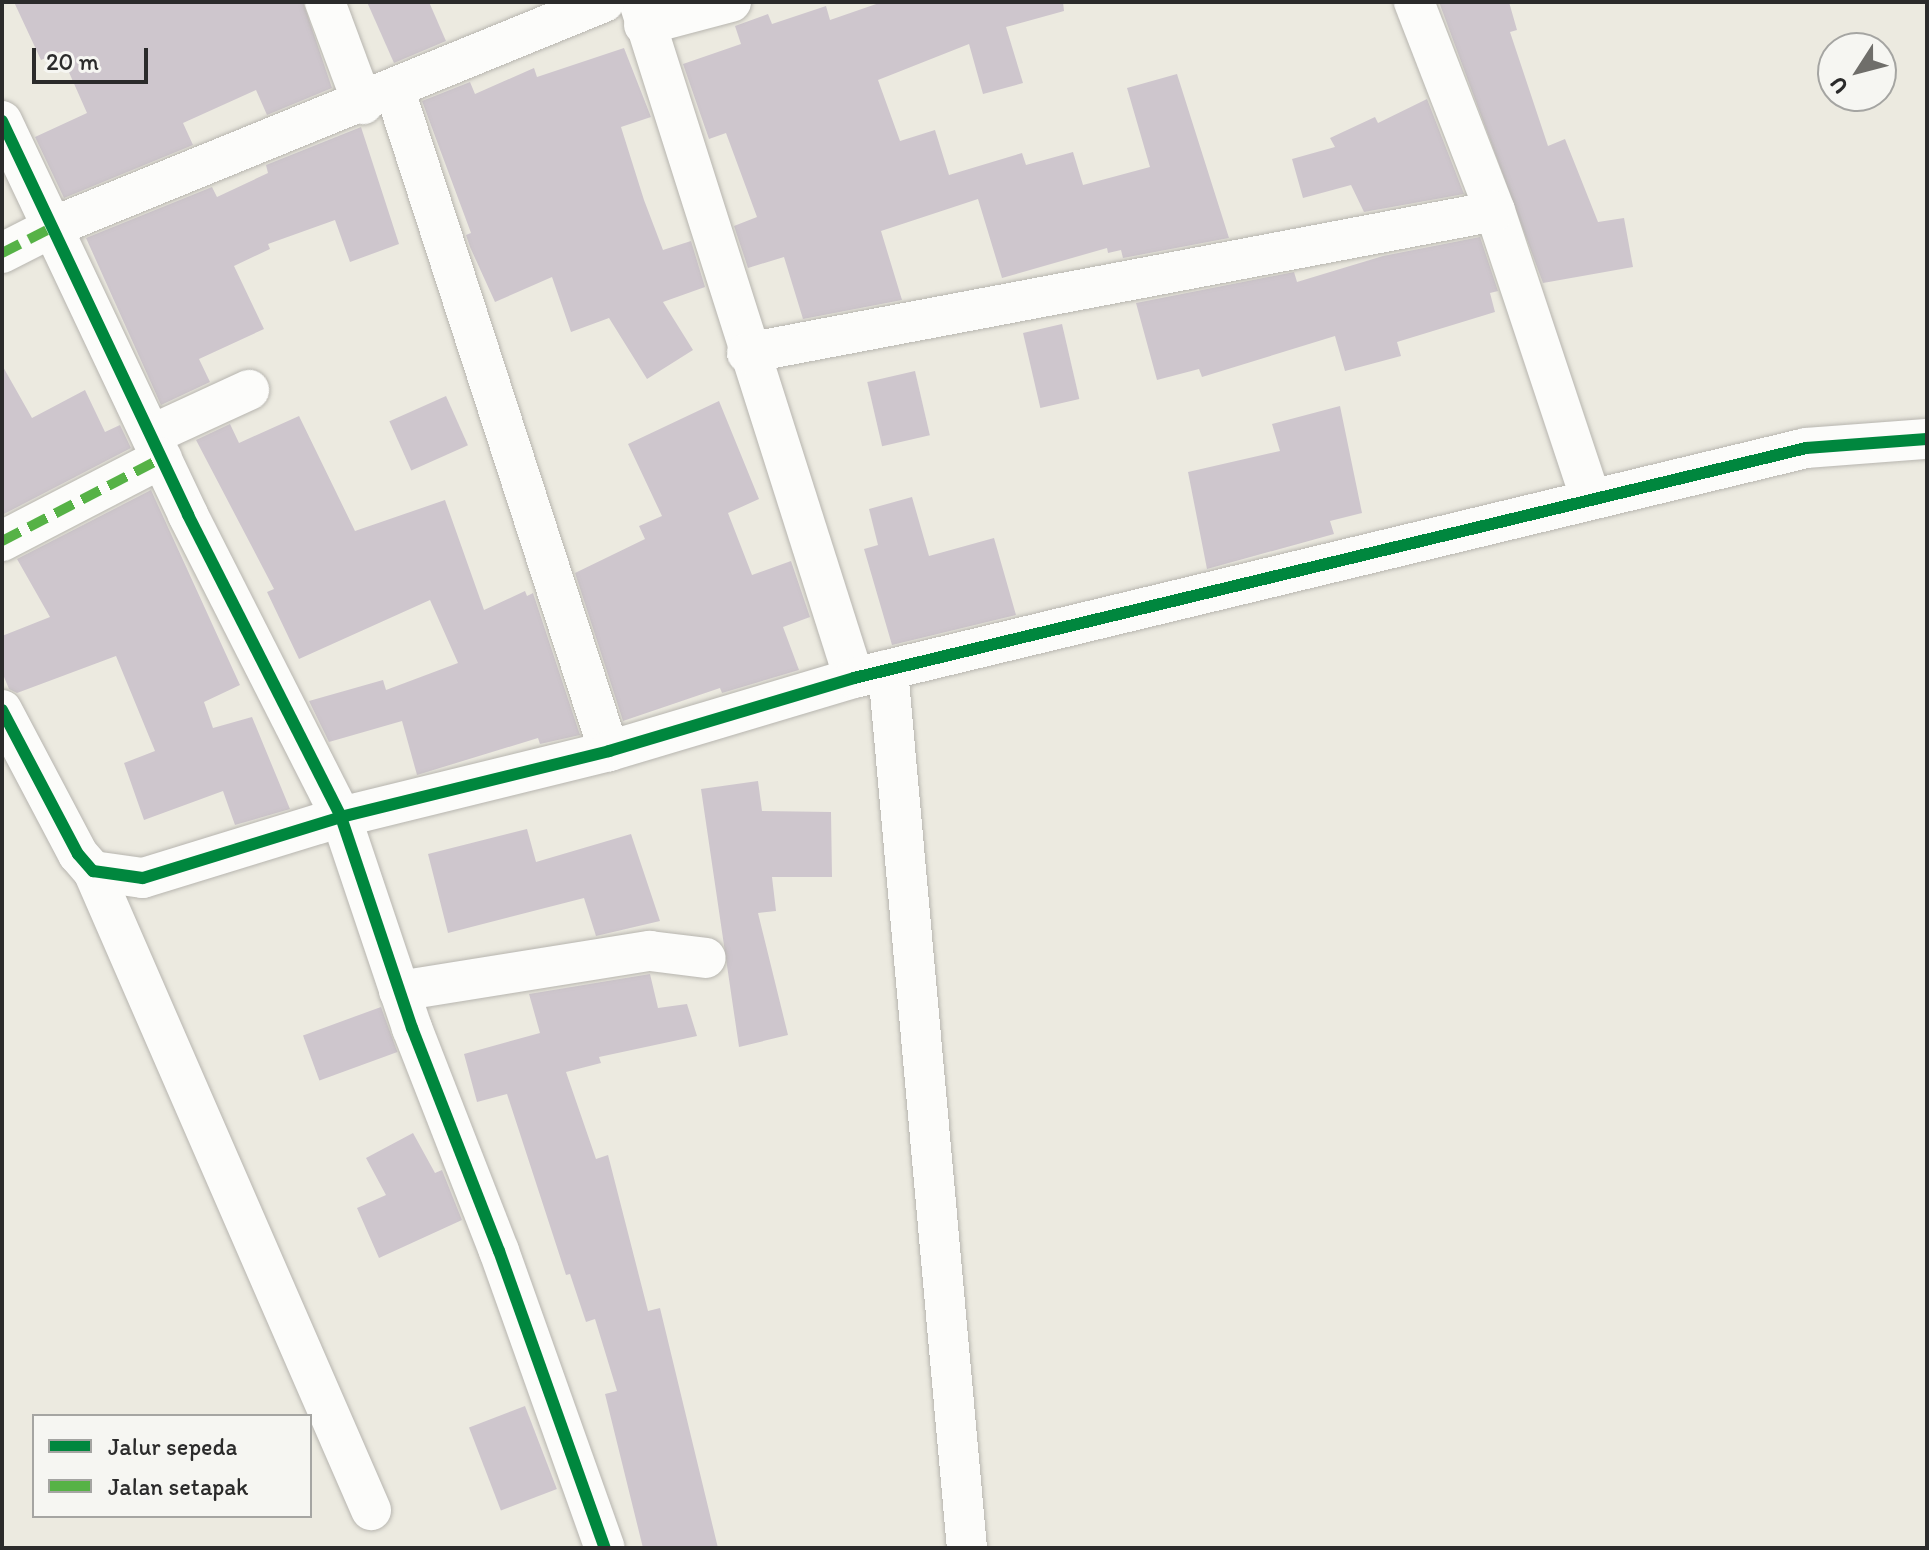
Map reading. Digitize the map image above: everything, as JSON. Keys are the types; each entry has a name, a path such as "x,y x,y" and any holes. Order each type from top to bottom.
{"street":[{"path":"325,2 379,97 609,751"},
{"path":"2,253 55,226 379,97 604,2"},
{"path":"731,2 642,14 747,353 871,674 967,1548"},
{"path":"1414,2 1495,211 1591,499"},
{"path":"2,121 55,226 156,446 341,817 399,991 605,1548"},
{"path":"747,353 1495,211"},
{"path":"2,541 249,390"},
{"path":"93,871 143,878 341,817 609,751 871,674 1806,448 1863,440 1927,439"},
{"path":"2,710 78,854 93,871 371,1510"},
{"path":"399,991 650,951 706,958"}],"building":[{"path":"14,2 303,2 332,88 267,115 256,90 183,123 193,145 64,198 35,137 87,113 60,52 41,60"},
{"path":"367,2 429,2 446,41 394,63"},
{"path":"882,2 1063,2 1064,11 1006,27 1023,83 983,94 969,44 878,80 900,141 935,130 949,175 1022,153 1026,165 1073,152 1083,185 1150,167 1127,88 1177,74 1229,238 1123,258 1121,250 1108,253 1107,248 1002,278 978,199 881,231 902,300 803,319 784,257 748,268 734,226 757,217 726,133 709,139 683,64 741,44 735,26 768,14 772,24 826,6 830,20"},
{"path":"1439,2 1509,2 1517,30 1510,32 1548,146 1565,139 1598,222 1624,218 1633,267 1543,283"},
{"path":"624,48 651,117 621,127 644,200 663,250 691,241 705,287 663,302 693,350 647,379 609,318 571,332 552,277 495,302 470,247 466,235 471,233 422,101 470,82 475,94 534,68 537,77"},
{"path":"1427,99 1464,194 1364,212 1351,185 1303,198 1292,159 1335,147 1330,138 1375,117 1378,123"},
{"path":"361,127 399,244 350,262 335,220 268,244 270,249 234,266 264,329 199,359 210,382 161,405 86,238 212,187 217,197 268,173 266,165"},
{"path":"1480,237 1498,291 1490,293 1495,312 1397,342 1401,356 1345,371 1335,336 1202,377 1199,369 1157,380 1136,303 1294,272 1297,282 1383,256"},
{"path":"1062,324 1079,399 1040,408 1023,333"},
{"path":"2,365 32,418 85,390 105,432 120,425 131,448 2,515"},
{"path":"915,371 930,435 882,446 867,382"},
{"path":"446,396 468,445 411,471 389,421"},
{"path":"719,401 759,499 728,513 752,575 791,561 810,617 783,627 799,670 722,693 720,688 623,721 575,573 645,539 639,526 662,516 628,444"},
{"path":"1340,406 1362,513 1330,521 1334,534 1207,569 1188,472 1280,451 1272,424"},
{"path":"299,416 355,531 445,500 484,610 525,591 527,596 533,593 580,735 540,744 538,738 417,775 402,721 329,742 309,701 383,680 386,690 458,663 430,600 299,659 267,592 274,589 196,440 230,424 239,443"},
{"path":"151,490 240,685 204,702 213,728 252,717 290,809 235,825 223,791 144,820 124,763 155,751 116,656 17,693 9,689 2,672 2,636 50,617 17,559"},
{"path":"912,497 929,556 994,538 1016,615 892,645 864,549 878,545 869,509"},
{"path":"758,781 762,811 831,812 832,877 772,877 776,911 758,913 788,1035 739,1047 701,789"},
{"path":"527,829 536,862 631,834 660,921 596,936 584,898 448,933 428,854"},
{"path":"650,974 658,1008 687,1004 697,1036 599,1057 601,1063 566,1072 596,1159 608,1155 648,1311 660,1308 718,1548 643,1548 605,1394 617,1391 595,1319 586,1322 570,1274 566,1275 507,1094 477,1102 464,1054 540,1033 529,994"},
{"path":"381,1007 397,1052 319,1080 303,1035"},
{"path":"413,1133 435,1173 442,1170 462,1220 379,1258 357,1208 386,1195 366,1158"},
{"path":"525,1406 557,1489 501,1511 469,1428"}],"marked path":[{"path":"2,253 55,226"},
{"path":"2,541 162,458"}],"cycle path":[{"path":"2,121 188,515 341,817 412,1028 499,1251 605,1548"},
{"path":"2,710 78,854 93,871 143,878 341,817 609,751 854,678 1806,448 1927,439"}]}
